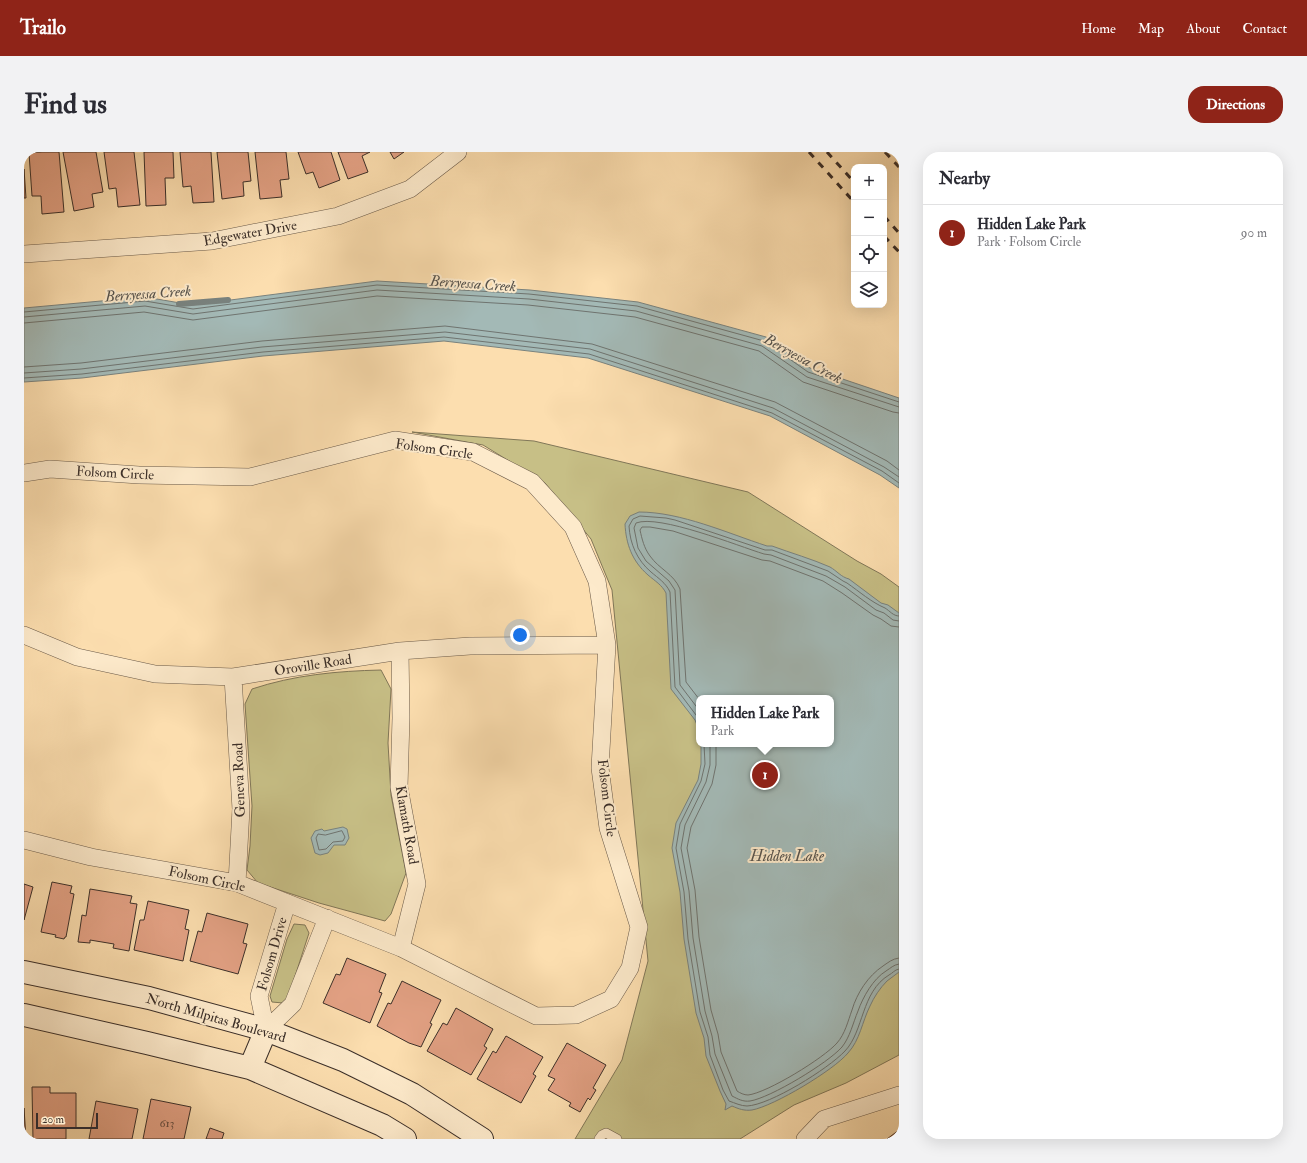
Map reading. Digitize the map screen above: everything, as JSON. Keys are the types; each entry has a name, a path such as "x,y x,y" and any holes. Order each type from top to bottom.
{"main road":[{"name":"North Milpitas Boulevard","path":"24,972 149,998 266,1030 343,1060 412,1094 482,1139"},
{"path":"24,1016 139,1041 250,1068 382,1125 404,1139"},
{"path":"250,1068 266,1030"}],"street":[{"name":"Edgewater Drive","path":"24,254 212,241 338,216 410,189 458,152"},
{"name":"Folsom Circle","path":"24,473 50,469 138,475 250,477 395,440 473,452 532,482 573,527 597,581 607,645 600,768 608,828 639,927 630,968 610,999 576,1015 536,1016 401,948 237,883 91,857 24,840"},
{"name":"Oroville Road","path":"24,635 77,658 154,674 233,677 400,651 470,646 607,645"},
{"name":"Klamath Road","path":"400,651 401,718 399,787 417,884 401,948"},
{"name":"Geneva Road","path":"233,677 242,809 237,883"},
{"name":"Folsom Drive","path":"266,1030 259,996 287,902"},
{"path":"266,1030 293,1004 327,918"},
{"path":"805,1139 824,1119 899,1095"}],"lane":[{"path":"599,1139 606,1133 617,1139"}],"shaded area":[{"name":"Hidden Lake","path":"412,432 534,441 748,492 857,561 881,574 899,587 899,1055 846,1083 794,1105 740,1139 575,1139 622,1060 648,961 612,590 591,539 545,483 483,445"},
{"path":"381,670 391,689 388,743 391,795 406,873 391,914 385,921 319,903 258,883 247,870 252,806 245,704 252,689 300,677 348,671"},
{"path":"294,924 305,925 309,933 288,998 283,1003 272,1002 270,996 287,939"}],"water":[{"path":"377,281 530,290 638,302 766,337 810,368 899,398 899,488 880,475 770,416 588,358 444,341 263,356 82,378 24,382 24,308 145,297 192,305"},
{"name":"Hidden Lake","path":"639,512 671,515 704,524 816,561 830,567 881,603 888,605 899,613 899,972 887,981 877,993 867,1012 852,1048 841,1060 830,1069 788,1095 752,1110 742,1110 732,1106 725,1110 726,1104 706,1056 704,1038 696,1013 684,939 680,892 672,848 676,823 698,780 701,764 701,747 834,747 834,695 696,695 696,722 671,689 666,593 660,585 642,570 631,552 628,545 625,524 630,516"},
{"path":"343,827 347,829 349,838 345,845 334,845 328,853 320,855 315,853 311,838 315,831 322,829 324,831"}],"building":[{"path":"59,152 64,212 42,214 41,196 32,196 29,153"},
{"path":"63,152 96,152 103,192 92,194 94,207 74,211"},
{"path":"104,152 134,152 140,205 118,207 116,188 109,189"},
{"path":"144,152 173,152 174,178 165,178 166,205 146,206"},
{"path":"180,152 211,152 214,202 193,203 191,186 183,187"},
{"path":"217,152 248,152 251,181 243,182 244,196 222,199"},
{"path":"255,152 286,152 289,179 280,180 282,197 260,199"},
{"path":"298,152 331,152 340,180 319,188 313,172 306,174"},
{"path":"338,152 370,152 362,156 368,172 348,179"},
{"path":"390,152 404,152 394,159"},
{"path":"24,169 26,198 24,198"},
{"path":"52,882 72,886 70,893 74,894 66,937 64,939 55,937 56,935 41,932"},
{"path":"24,884 33,887 24,920"},
{"path":"90,889 132,896 130,903 137,904 129,951 113,948 114,944 90,940 90,943 78,942 82,915 86,916"},
{"path":"148,901 189,910 185,929 189,930 183,961 134,950 140,920 144,920"},
{"path":"207,913 248,924 243,943 247,944 238,974 190,961 198,931 202,932"},
{"path":"347,958 386,974 379,992 382,993 370,1023 323,1003 336,974 340,975"},
{"path":"402,981 441,1000 421,1047 409,1043 377,1026 388,1003 391,1004"},
{"path":"456,1008 493,1029 484,1046 487,1048 471,1075 427,1051 443,1023 447,1025"},
{"path":"506,1036 543,1057 533,1074 536,1076 521,1103 477,1079 493,1051 496,1053"},
{"path":"567,1043 606,1065 593,1088 596,1090 590,1100 588,1098 580,1112 569,1106 571,1103 548,1090 555,1079 548,1076"},
{"path":"32,1087 50,1087 50,1093 76,1093 76,1128 66,1128 66,1139 33,1139"},
{"path":"151,1099 191,1107 184,1139 143,1139"},
{"path":"96,1101 138,1109 132,1139 89,1139"},
{"path":"24,1108 26,1139 24,1139"},
{"path":"210,1128 224,1133 222,1139 206,1139"},
{"path":"899,1130 899,1139 887,1139"}],"waterway":[{"name":"Berryessa Creek","path":"179,304 228,300"}],"railway":[{"path":"809,152 852,200"},
{"path":"827,152 851,179"},
{"path":"885,152 899,167"},
{"path":"887,219 899,233"},
{"path":"887,239 899,252"}],"place":[{"name":"Hidden Lake Park","path":"765,775"}]}
